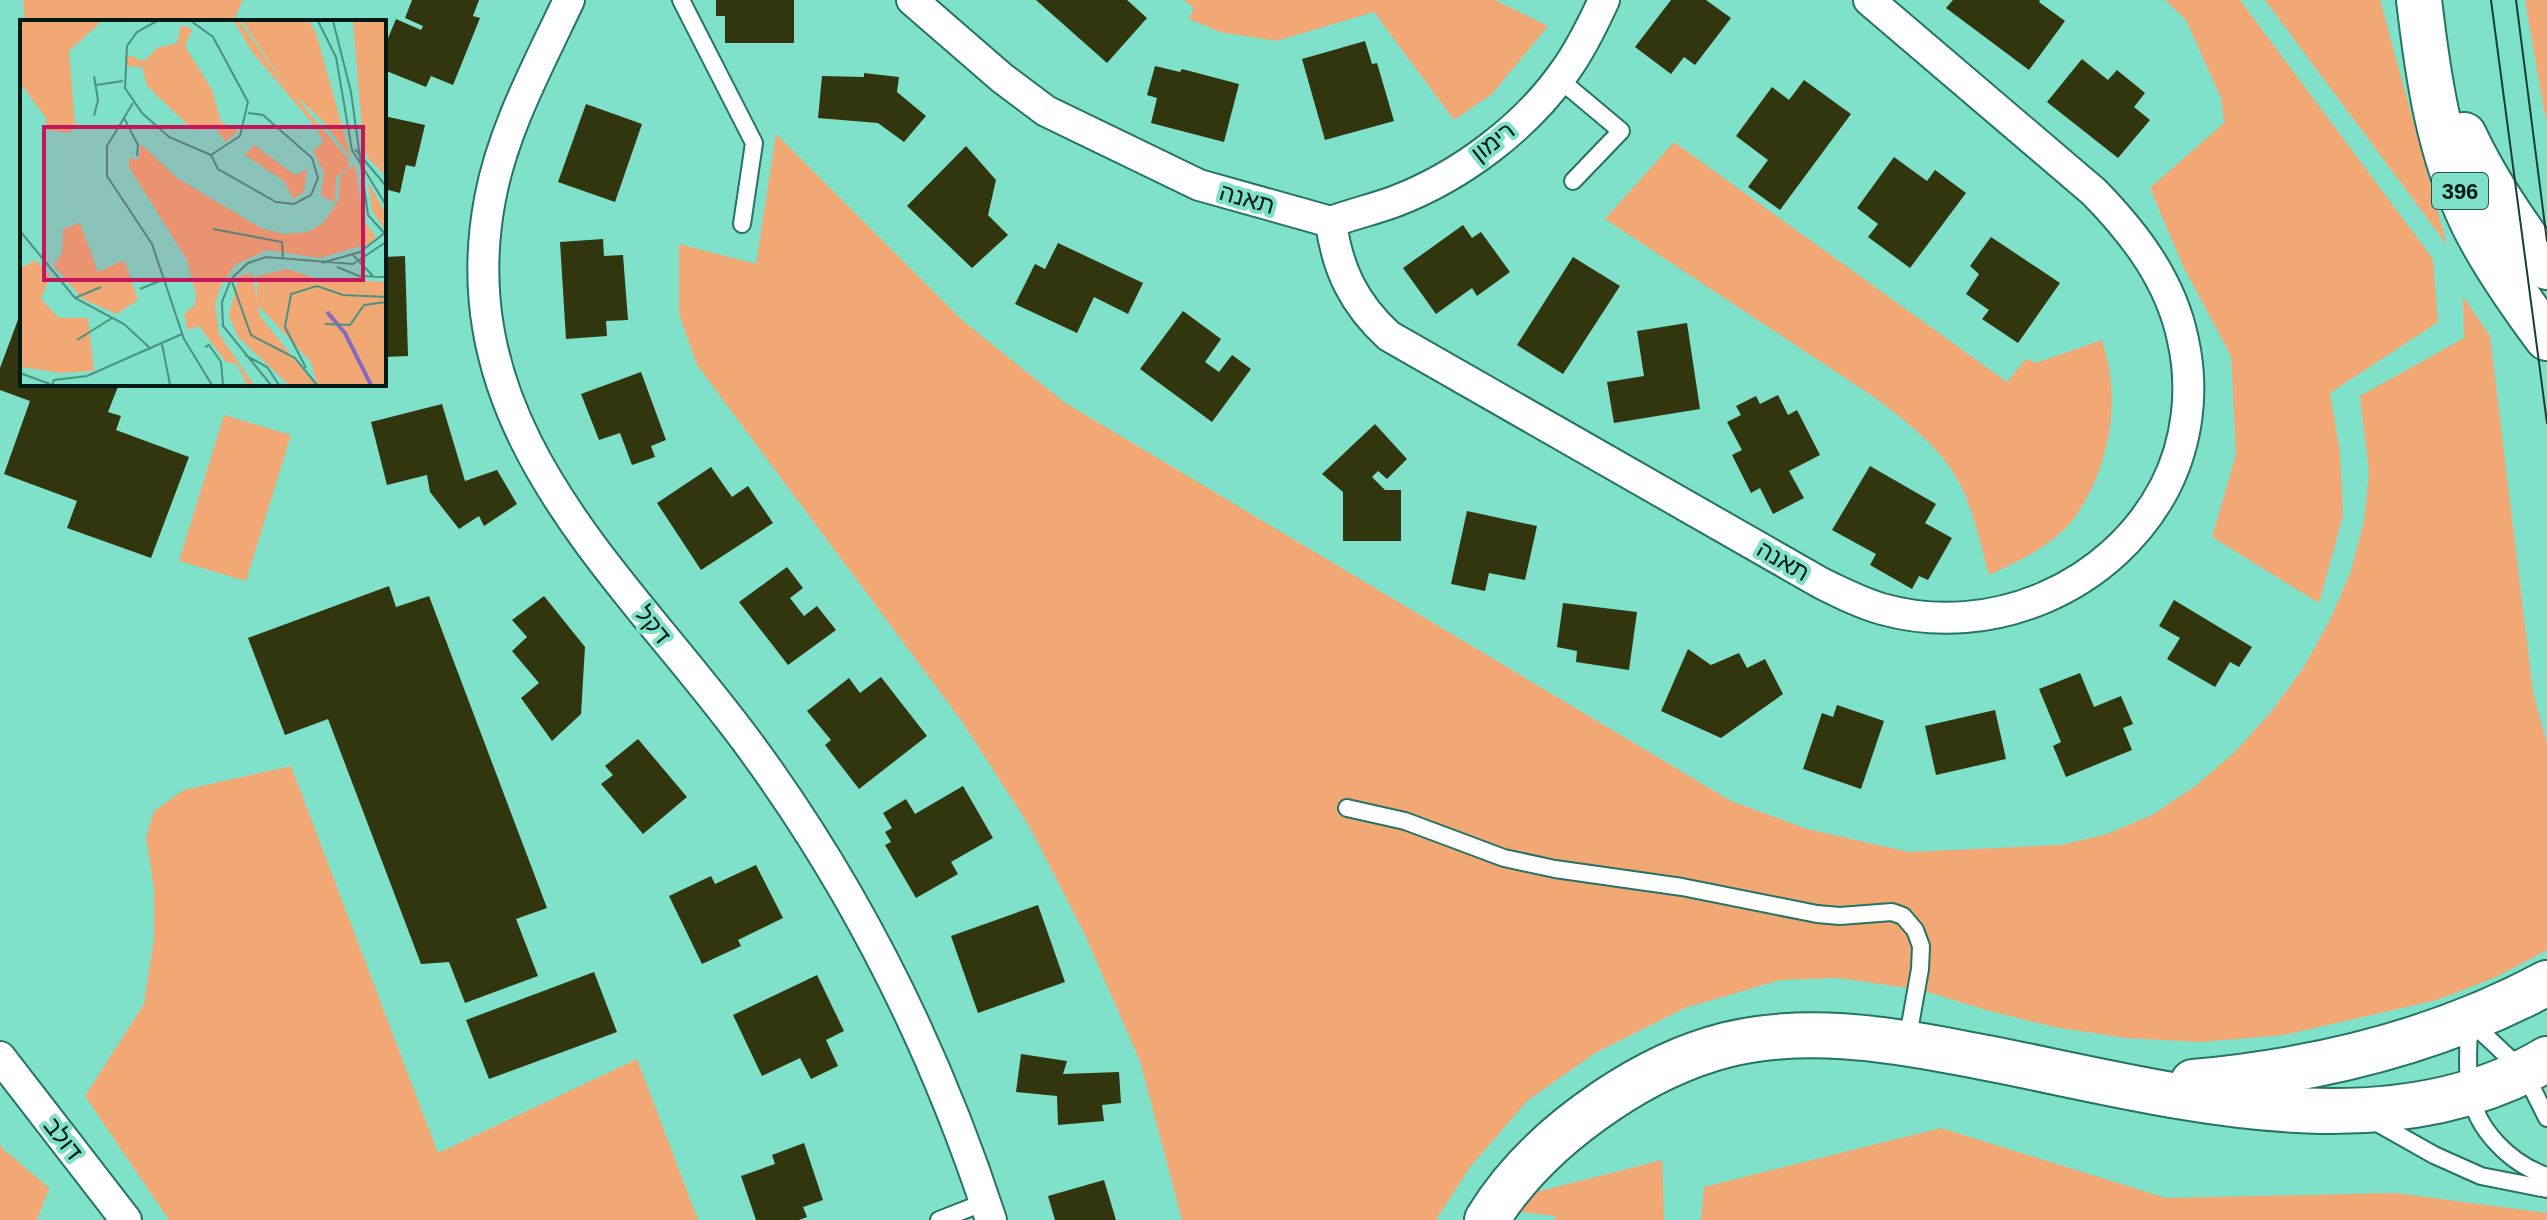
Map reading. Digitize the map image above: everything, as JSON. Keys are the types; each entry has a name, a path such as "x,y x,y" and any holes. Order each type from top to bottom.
{"main road":[{"name":"396","path":"2420,12 2441,80 2482,173 2547,267"},
{"name":"396","path":"2420,12 2437,119 2457,184 2475,226 2547,338"},
{"path":"2104,1082 2192,1082 2287,1070 2393,1045 2469,1020 2547,983"},
{"path":"1495,1216 1535,1159 1585,1115 1632,1083 1680,1059 1727,1044 1775,1037 1824,1035 1907,1043 2148,1092 2287,1109 2378,1109 2423,1103 2470,1092 2535,1065"}],"street":[{"name":"דקל","path":"569,0 521,103 502,151 490,199 484,247 485,295 491,343 504,390 523,437 547,483 576,528 749,744 832,868 868,932 931,1062 988,1211"},
{"name":"תאנה","path":"912,0 1002,78 1046,111 1199,185 1331,222 1336,254 1348,286 1366,313 1389,336 1821,583 1885,610 1921,616 1957,617 1994,613 2031,604 2066,589 2099,567 2129,540 2155,506 2172,473 2183,440 2188,406 2188,373 2183,340 2174,307 2160,276 2119,218 2094,192 1869,0"},
{"name":"רימון","path":"1331,222 1397,200 1446,177 1493,145 1538,105 1559,79 1588,34 1604,0"},
{"name":"דולב","path":"0,1057 126,1220"}],"lane":[{"path":"681,0 754,143 742,224"},
{"path":"1559,79 1621,131 1573,181"},
{"path":"1347,808 1405,821 1504,858 1555,869 1682,887 1817,914 1840,916 1892,912 1903,916 1915,930 1921,946 1907,1043"},
{"path":"2469,1020 2535,1065 2547,1118"},
{"path":"2469,1020 2470,1092 2485,1128 2498,1145 2517,1160 2547,1176"},
{"path":"2336,1110 2377,1122 2434,1155 2481,1176 2547,1189"},
{"path":"939,1220 988,1211"}],"shaded area":[{"path":"23,0 243,0 234,20 25,20"},
{"path":"1184,0 1495,0 1548,26 1492,94 1454,120 1374,12 1276,41 1220,32 1189,19 1194,8"},
{"path":"2165,0 2240,0 2433,259 2438,322 2330,393 2340,452 2343,516 2319,603 2212,537 2236,455 2231,356 2183,266 2150,188 2224,123 2221,98 2186,20"},
{"path":"2265,0 2380,0 2447,245"},
{"path":"2525,0 2547,0 2547,121 2544,110"},
{"path":"776,134 963,321 1064,402 1731,801 1807,829 1909,852 2061,845 2107,834 2152,815 2194,787 2235,752 2271,712 2304,667 2330,620 2351,571 2364,521 2369,473 2360,396 2464,338 2463,296 2490,336 2533,692 2547,744 2547,950 2496,977 2437,1000 2284,1035 2201,1042 2125,1038 2054,1027 1921,990 1839,978 1780,980 1685,1008 1595,1053 1527,1101 1470,1167 1436,1220 1182,1220 1140,1061 1085,935 1028,824 961,720 697,365 679,314 679,244 756,264"},
{"path":"1674,142 2007,382 2026,359 2036,363 2102,340 2112,394 2106,449 2085,502 2067,527 2036,551 1989,575 1961,486 1944,460 1923,437 1874,397 1605,219"},
{"path":"224,415 291,435 246,581 179,561"},
{"path":"291,766 438,1153 637,1059 698,1220 169,1220 85,1096 144,1004 154,938 154,889 146,837 154,811 184,790"},
{"path":"1941,1128 2166,1198 2395,1193 2547,1213 2547,1220 1701,1220 1704,1187"},
{"path":"0,1142 2,1148 49,1188 37,1220 0,1220"},
{"path":"1662,1160 1664,1220 1554,1220 1556,1216 1478,1207"}],"building":[{"path":"412,0 479,0 473,16 480,18 453,85 431,76 426,87 386,71 386,43 396,19 421,30 423,26 405,18"},
{"path":"716,0 794,0 794,43 725,43 725,16 716,16"},
{"path":"1036,0 1127,0 1147,18 1107,63"},
{"path":"1671,0 1706,0 1731,18 1695,65 1684,57 1671,74 1635,47"},
{"path":"1953,0 2040,0 2065,21 2029,70 1946,8"},
{"path":"1365,41 1372,64 1377,63 1394,121 1325,140 1302,59"},
{"path":"2082,59 2108,80 2117,70 2145,93 2134,107 2150,120 2118,158 2047,102"},
{"path":"1155,66 1180,72 1182,69 1239,84 1224,142 1151,123 1157,98 1147,95"},
{"path":"864,73 899,77 897,92 926,116 904,142 878,123 818,118 822,76 864,77"},
{"path":"1804,80 1851,114 1780,210 1748,187 1768,160 1736,136 1772,87 1789,100"},
{"path":"586,104 642,124 615,202 558,182"},
{"path":"386,116 425,125 415,167 406,165 400,193 386,190"},
{"path":"966,146 996,180 988,215 1008,235 972,268 907,206"},
{"path":"1894,157 1927,181 1935,170 1966,193 1910,268 1868,237 1878,224 1857,208"},
{"path":"1463,225 1472,238 1481,232 1510,272 1477,296 1472,288 1436,314 1403,268"},
{"path":"1991,237 2060,283 2018,343 1982,319 1989,310 1966,294 1979,274 1970,266"},
{"path":"603,239 604,256 623,255 628,320 606,321 607,336 566,339 560,242"},
{"path":"1058,243 1143,283 1128,314 1094,297 1077,333 1015,304 1035,264 1045,269"},
{"path":"405,256 408,356 386,357 386,257"},
{"path":"1573,257 1620,286 1563,374 1517,345"},
{"path":"1183,311 1221,339 1205,362 1219,372 1232,355 1251,369 1212,422 1140,369"},
{"path":"20,314 20,386 118,386 108,412 121,416 116,430 189,457 151,558 67,528 77,501 4,474 30,401 0,390 0,368"},
{"path":"1687,323 1700,409 1614,423 1607,382 1644,376 1637,331"},
{"path":"641,372 666,440 651,446 655,457 632,465 620,433 599,440 581,394"},
{"path":"1778,395 1788,415 1797,410 1820,455 1789,471 1804,498 1773,514 1760,488 1751,493 1732,455 1742,450 1727,422 1741,415 1736,406 1756,396 1760,404"},
{"path":"442,404 465,481 497,470 517,504 484,526 479,516 459,529 430,492 427,475 387,485 371,422"},
{"path":"1375,424 1407,459 1387,479 1378,471 1372,477 1385,490 1401,490 1401,541 1343,541 1343,492 1322,474"},
{"path":"1870,466 1936,504 1925,523 1952,538 1928,580 1919,576 1912,589 1870,565 1876,554 1832,530"},
{"path":"711,467 732,497 748,486 773,523 701,570 657,503"},
{"path":"1467,511 1537,526 1525,580 1489,573 1485,591 1451,584"},
{"path":"787,567 803,588 790,598 804,616 817,606 836,630 788,665 739,602"},
{"path":"389,586 396,607 429,596 547,908 516,919 538,976 465,1003 449,962 421,964 328,719 285,735 248,638"},
{"path":"544,596 585,647 581,714 552,741 521,698 539,683 512,651 527,637 512,620"},
{"path":"2174,600 2252,647 2239,667 2230,662 2215,687 2167,659 2180,638 2159,626"},
{"path":"1563,603 1637,612 1629,670 1576,662 1577,651 1557,647"},
{"path":"1688,649 1711,665 1739,653 1747,668 1765,659 1783,694 1721,738 1661,711"},
{"path":"2080,673 2094,707 2121,696 2133,724 2123,728 2132,750 2066,777 2053,746 2061,742 2039,689"},
{"path":"881,677 927,736 859,789 825,745 831,740 807,711 849,678 860,693"},
{"path":"1837,705 1884,721 1861,789 1803,769 1822,713 1833,717"},
{"path":"1995,710 2006,759 1936,775 1925,726"},
{"path":"638,739 687,797 643,834 601,784 613,775 605,766"},
{"path":"963,786 993,838 951,862 958,874 916,898 885,845 891,842 885,832 892,828 883,813 906,799 915,814"},
{"path":"756,865 783,918 738,940 741,946 702,964 669,896 711,876 715,884"},
{"path":"1038,905 1065,982 978,1013 951,936"},
{"path":"594,972 617,1032 489,1079 466,1020"},
{"path":"817,975 844,1031 826,1040 838,1066 811,1079 800,1058 762,1076 733,1015"},
{"path":"1021,1054 1067,1061 1063,1074 1119,1072 1121,1103 1102,1105 1104,1121 1058,1125 1057,1096 1016,1092"},
{"path":"804,1143 823,1200 803,1207 807,1217 799,1220 756,1220 741,1176 775,1164 772,1155"},
{"path":"1104,1180 1116,1220 1055,1220 1048,1196"}],"tram line":[{"path":"2491,0 2547,423"},
{"path":"2516,0 2547,241"}]}
